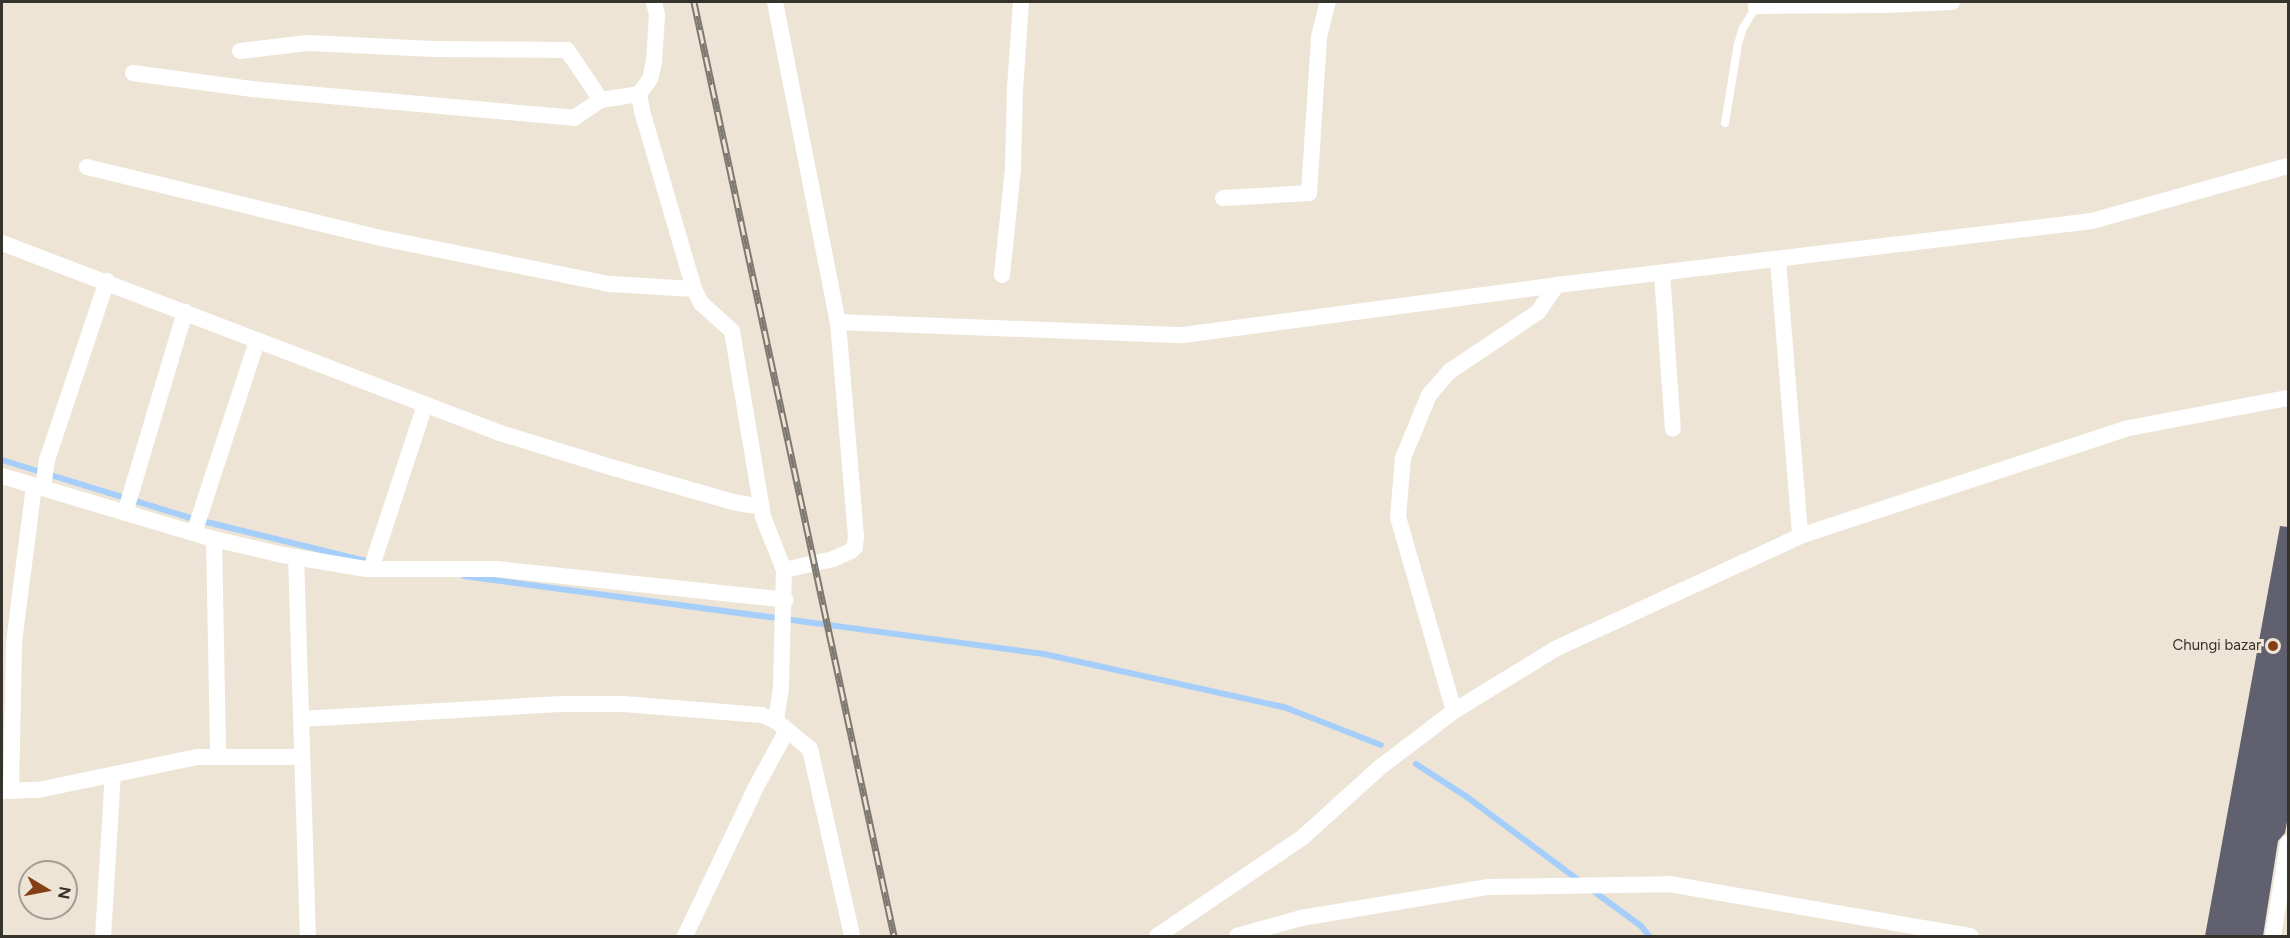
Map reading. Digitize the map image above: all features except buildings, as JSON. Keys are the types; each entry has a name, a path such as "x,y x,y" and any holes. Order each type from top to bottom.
{"street":[{"path":"133,73 251,89 574,118 601,100 639,94 650,79 654,62 657,15 654,2"},
{"path":"775,2 838,322 856,535 855,547 833,559 784,570"},
{"path":"1002,276 1013,169 1021,2"},
{"path":"1223,198 1309,193 1319,38 1328,2"},
{"path":"1756,4 1884,5 1952,2"},
{"path":"240,51 308,43 434,49 567,50 601,100"},
{"path":"639,94 694,289 701,303 732,331 761,507 784,570 782,725 755,789 685,936"},
{"path":"838,322 1183,335 1557,285 2092,221 2289,166"},
{"path":"87,167 381,238 598,282 694,289"},
{"path":"2,243 107,281 501,433 733,502 761,507"},
{"path":"1778,260 1800,536"},
{"path":"1662,273 1673,429"},
{"path":"107,281 38,487 14,642 6,791 38,790 197,757 300,757"},
{"path":"1454,711 1398,517 1402,458 1429,395 1450,371 1538,312 1557,285"},
{"path":"124,513 185,312"},
{"path":"194,533 257,340"},
{"path":"1157,936 1303,837 1379,768 1454,711 1557,648 1800,536 2129,428 2289,398"},
{"path":"371,569 425,405"},
{"path":"2,476 214,539 296,557 371,569 497,568 785,600"},
{"path":"214,539 218,757"},
{"path":"296,557 300,757 308,936"},
{"path":"301,719 602,704 762,715 782,725 810,749 852,936"},
{"path":"103,936 113,774"},
{"path":"2273,936 2289,843"},
{"path":"1237,936 1301,918 1488,887 1669,884 1971,936"}],"lane":[{"path":"1725,123 1738,44 1743,28 1756,4"}],"waterway":[{"path":"2,460 190,518 371,562"},
{"path":"464,576 1044,654 1284,707 1381,745"},
{"path":"1416,764 1467,797 1581,882"},
{"path":"1592,890 1641,926 1649,936"}],"railway":[{"path":"694,2 894,936"}],"place":[{"name":"Chungi bazar","path":"2273,646"}]}
